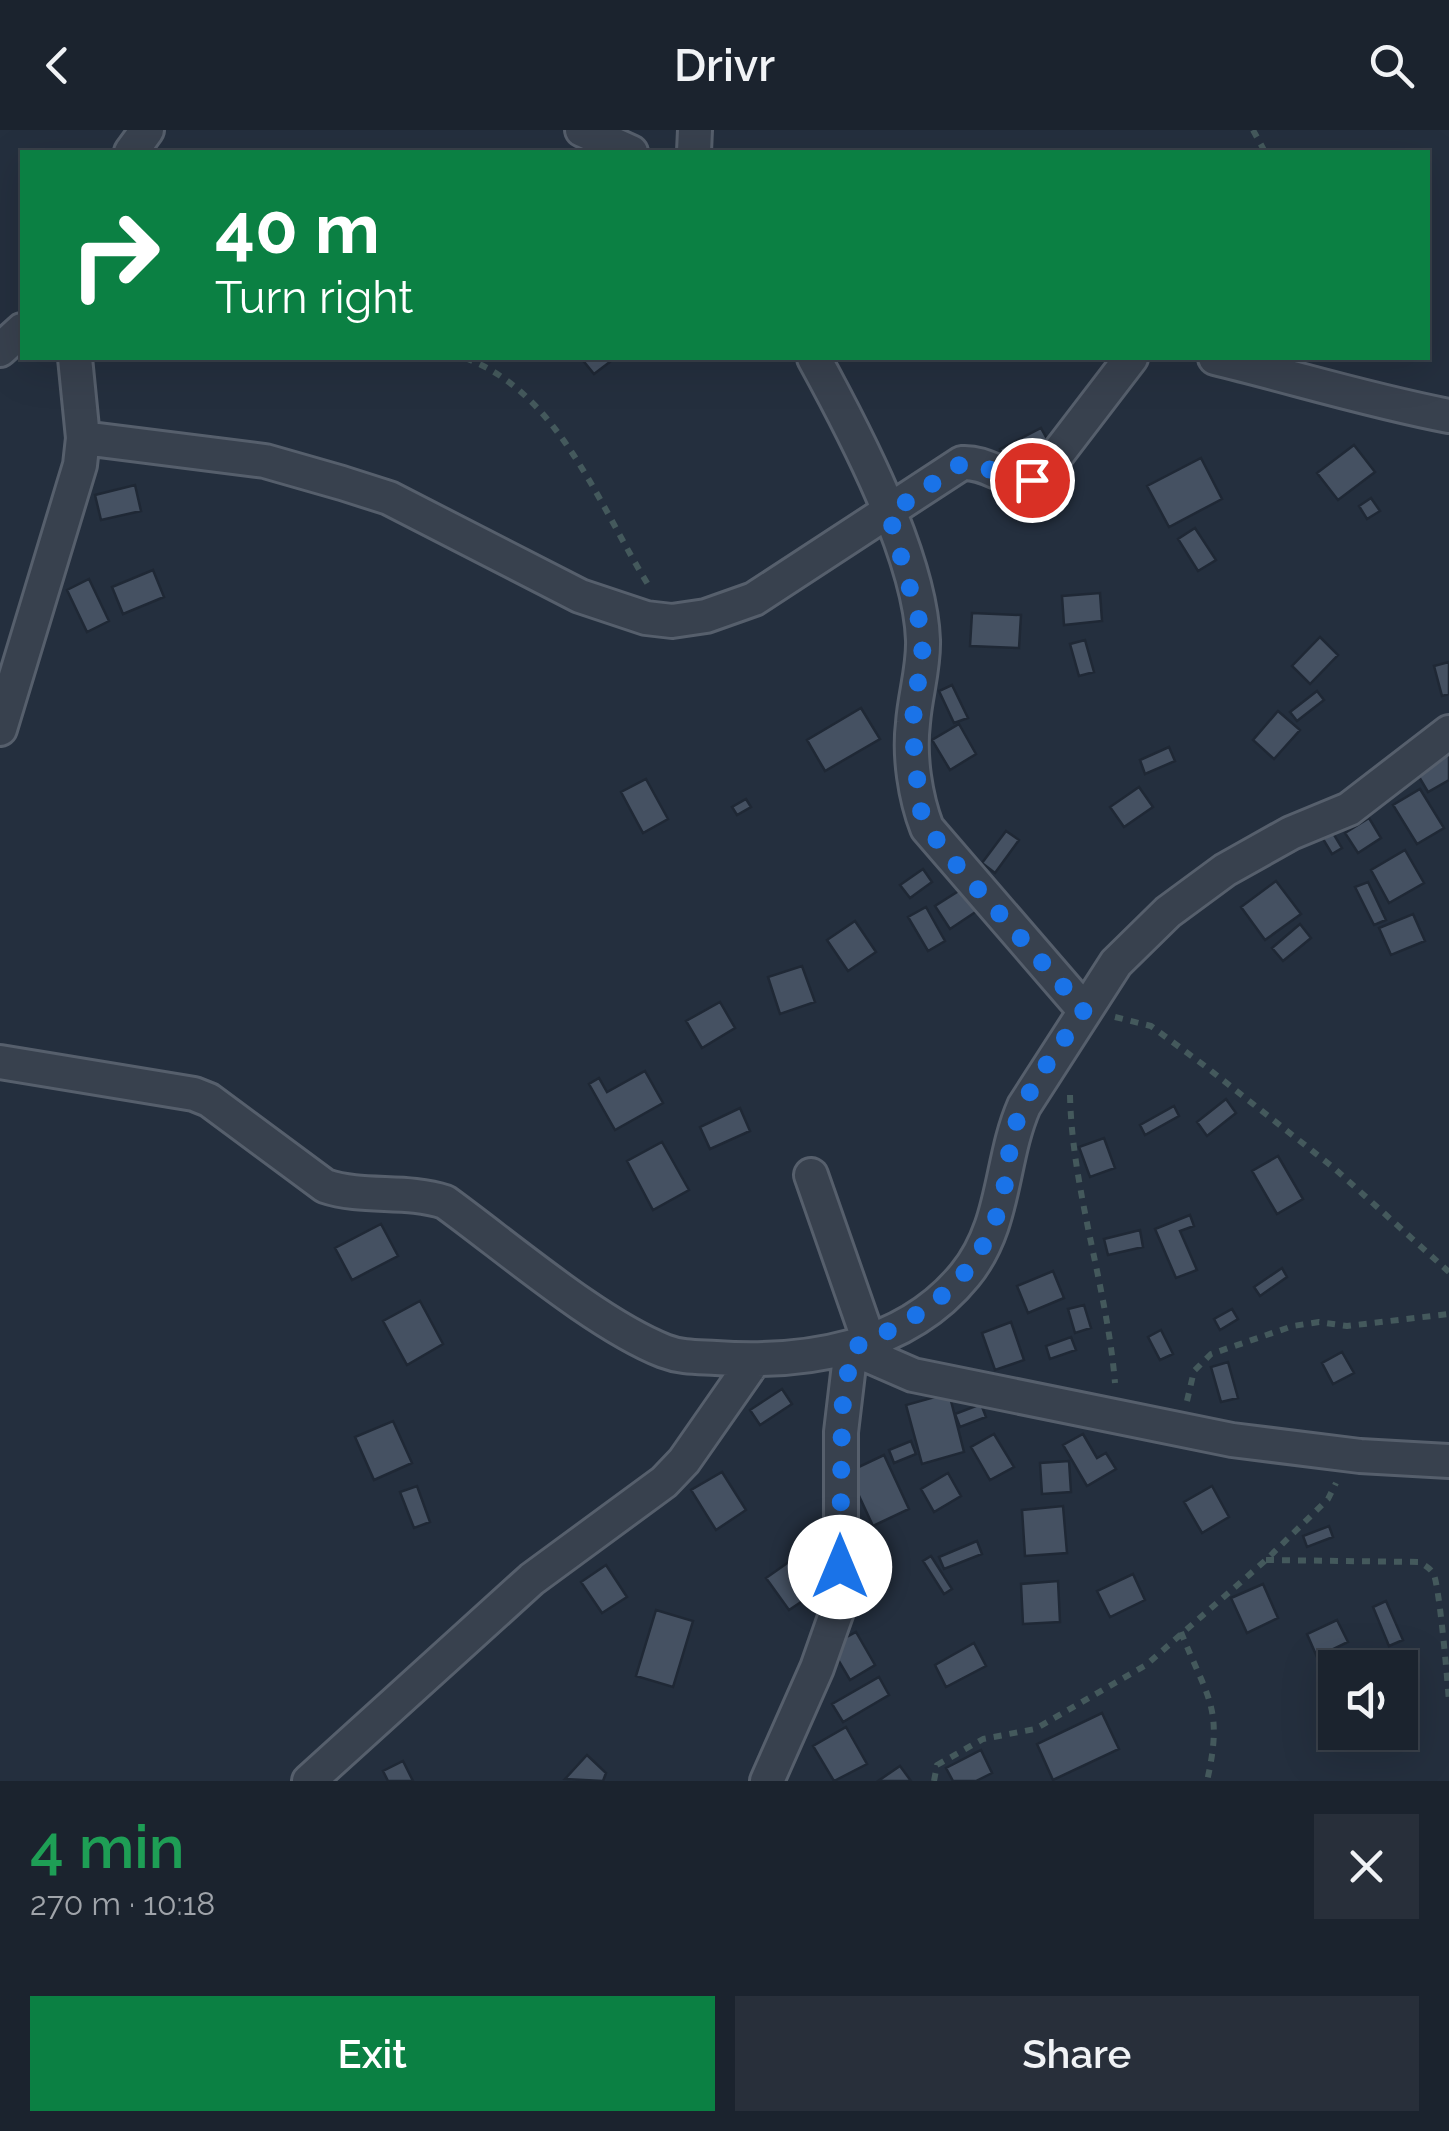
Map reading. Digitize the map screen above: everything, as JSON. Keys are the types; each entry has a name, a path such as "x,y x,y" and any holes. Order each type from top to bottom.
{"street":[{"path":"582,130 627,150"},
{"path":"0,350 20,332"},
{"path":"0,729 74,489 83,438 75,360"},
{"path":"815,360 861,444 889,514 924,638 912,726 920,809 940,846 1084,1010"},
{"path":"83,438 266,461 342,482 389,498 580,596 672,621 718,613 754,599 962,463 975,462 1021,482 1043,473 1129,360"},
{"path":"1223,360 1344,390 1368,401 1449,416"},
{"path":"0,1062 194,1094 209,1100 324,1186 342,1192 424,1196 445,1202 614,1324 684,1358 753,1362 860,1344 905,1325 939,1302 966,1274 999,1209 1014,1130 1024,1106 1116,963 1196,889 1291,833 1349,810 1449,732"},
{"path":"767,1781 817,1668 841,1600 840,1447 844,1387 860,1344 812,1175"},
{"path":"860,1344 914,1375 1118,1418 1181,1427 1232,1440 1360,1456 1449,1460"},
{"path":"309,1781 532,1579 664,1482 684,1461 753,1362"}],"path":[{"path":"468,360 512,386 538,410 573,457 672,621"},
{"path":"1084,1010 1151,1026 1334,1168 1449,1272"},
{"path":"1070,1092 1070,1132 1110,1328 1118,1418"},
{"path":"1181,1427 1194,1370 1211,1354 1319,1322 1347,1326 1449,1314"},
{"path":"934,1781 937,1765 951,1754 982,1739 1035,1729 1146,1665 1328,1500 1341,1473 1360,1456"},
{"path":"1266,1560 1420,1562 1434,1573 1440,1596 1439,1626 1449,1703"},
{"path":"1180,1632 1215,1708 1217,1740 1207,1781"}],"building":[{"path":"583,360 612,360 594,374"},
{"path":"1041,428 1053,450 1010,471 1000,449"},
{"path":"1354,445 1375,472 1338,500 1317,473"},
{"path":"1201,458 1222,499 1169,527 1147,486"},
{"path":"135,485 141,511 101,520 95,495"},
{"path":"1371,498 1380,511 1367,519 1359,506"},
{"path":"1195,528 1216,560 1198,571 1178,539"},
{"path":"153,570 164,597 123,614 112,587"},
{"path":"89,579 109,621 87,632 67,590"},
{"path":"1100,593 1102,621 1064,625 1062,596"},
{"path":"972,613 1021,615 1019,648 970,646"},
{"path":"1320,637 1338,655 1310,684 1292,666"},
{"path":"1085,640 1094,672 1079,676 1070,644"},
{"path":"1449,662 1449,694 1442,696 1434,666"},
{"path":"952,685 968,718 954,723 939,691"},
{"path":"1317,691 1324,700 1297,721 1290,712"},
{"path":"861,708 880,739 825,771 807,740"},
{"path":"1278,711 1300,730 1274,759 1253,740"},
{"path":"959,724 976,754 950,770 932,740"},
{"path":"1169,747 1175,761 1145,774 1140,760"},
{"path":"1449,752 1449,780 1428,792 1412,765"},
{"path":"646,779 668,819 643,833 621,792"},
{"path":"1139,787 1153,807 1124,827 1110,807"},
{"path":"1420,789 1444,828 1417,844 1393,805"},
{"path":"746,799 751,807 737,815 732,807"},
{"path":"1369,818 1381,838 1358,853 1345,833"},
{"path":"1006,831 1019,840 995,873 982,863"},
{"path":"1333,833 1342,848 1332,854 1323,839"},
{"path":"1405,850 1424,883 1389,903 1371,870"},
{"path":"923,869 932,882 910,898 900,885"},
{"path":"1276,881 1301,914 1265,940 1241,907"},
{"path":"1368,882 1386,920 1374,925 1355,887"},
{"path":"965,887 980,909 950,929 935,906"},
{"path":"926,907 945,941 928,951 908,917"},
{"path":"1413,914 1425,941 1391,955 1379,928"},
{"path":"855,921 876,952 848,971 827,940"},
{"path":"1300,924 1311,938 1283,961 1272,948"},
{"path":"802,966 815,1002 780,1014 768,977"},
{"path":"720,1002 735,1028 702,1048 686,1021"},
{"path":"645,1071 663,1103 615,1130 589,1084 599,1078 607,1092"},
{"path":"1226,1099 1236,1113 1207,1136 1197,1122"},
{"path":"1174,1106 1179,1116 1145,1135 1140,1125"},
{"path":"740,1108 750,1131 710,1149 700,1127"},
{"path":"1104,1138 1115,1168 1090,1177 1079,1147"},
{"path":"662,1142 689,1190 653,1210 627,1161"},
{"path":"1278,1156 1303,1199 1277,1214 1252,1171"},
{"path":"1190,1215 1194,1226 1180,1231 1197,1270 1176,1278 1155,1229"},
{"path":"381,1224 398,1256 352,1280 335,1248"},
{"path":"1140,1230 1143,1247 1108,1255 1104,1239"},
{"path":"1282,1268 1287,1277 1260,1296 1254,1287"},
{"path":"1053,1271 1064,1298 1028,1313 1017,1286"},
{"path":"420,1301 443,1344 407,1365 383,1321"},
{"path":"1084,1305 1091,1328 1075,1333 1068,1309"},
{"path":"1232,1309 1238,1319 1220,1330 1214,1319"},
{"path":"1011,1322 1024,1360 995,1370 982,1333"},
{"path":"1161,1330 1173,1354 1160,1360 1148,1337"},
{"path":"1071,1337 1076,1350 1050,1359 1046,1346"},
{"path":"1342,1352 1354,1373 1333,1384 1322,1363"},
{"path":"1228,1362 1238,1398 1221,1402 1211,1367"},
{"path":"782,1389 792,1404 760,1425 750,1410"},
{"path":"949,1393 964,1452 922,1464 906,1405"},
{"path":"981,1404 986,1417 960,1427 955,1414"},
{"path":"393,1421 412,1463 374,1480 355,1437"},
{"path":"994,1434 1014,1467 990,1480 971,1447"},
{"path":"1083,1434 1097,1458 1106,1453 1116,1469 1087,1486 1063,1445"},
{"path":"911,1441 916,1454 894,1463 889,1450"},
{"path":"884,1455 909,1509 873,1526 848,1472"},
{"path":"1069,1461 1071,1492 1042,1494 1040,1463"},
{"path":"722,1472 746,1510 716,1530 691,1490"},
{"path":"948,1473 961,1496 934,1512 921,1489"},
{"path":"417,1486 430,1522 414,1528 400,1492"},
{"path":"1212,1486 1229,1517 1202,1533 1184,1502"},
{"path":"1063,1506 1067,1553 1025,1556 1022,1510"},
{"path":"1329,1526 1333,1537 1307,1547 1303,1536"},
{"path":"977,1541 982,1554 944,1569 939,1557"},
{"path":"931,1556 952,1589 944,1594 923,1561"},
{"path":"793,1559 816,1592 789,1610 766,1578"},
{"path":"606,1565 627,1597 602,1613 581,1582"},
{"path":"1133,1574 1145,1600 1110,1617 1097,1591"},
{"path":"1058,1581 1060,1622 1023,1624 1021,1584"},
{"path":"1263,1584 1278,1618 1247,1633 1231,1598"},
{"path":"1386,1601 1403,1640 1389,1646 1373,1607"},
{"path":"656,1610 693,1621 673,1687 636,1676"},
{"path":"1337,1620 1348,1642 1331,1650 1318,1650 1317,1657 1307,1634"},
{"path":"856,1632 875,1665 850,1680 830,1646"},
{"path":"974,1643 986,1666 946,1687 935,1665"},
{"path":"879,1677 889,1695 843,1722 832,1704"},
{"path":"1102,1713 1119,1749 1053,1780 1037,1744"},
{"path":"846,1727 867,1764 834,1781 813,1746"},
{"path":"981,1750 992,1773 976,1781 953,1781 946,1768"},
{"path":"587,1755 606,1773 603,1781 565,1779"},
{"path":"403,1761 413,1781 388,1781 383,1771"},
{"path":"900,1766 911,1781 878,1781"}],"route":[{"path":"840,1567 842,1410 852,1348 905,1325 939,1302 966,1274 999,1209 1014,1130 1024,1106 1084,1010 940,846 927,828 915,780 912,726 924,638 910,576 889,514 946,470 962,463 975,462 1021,482 1032,480"}]}
